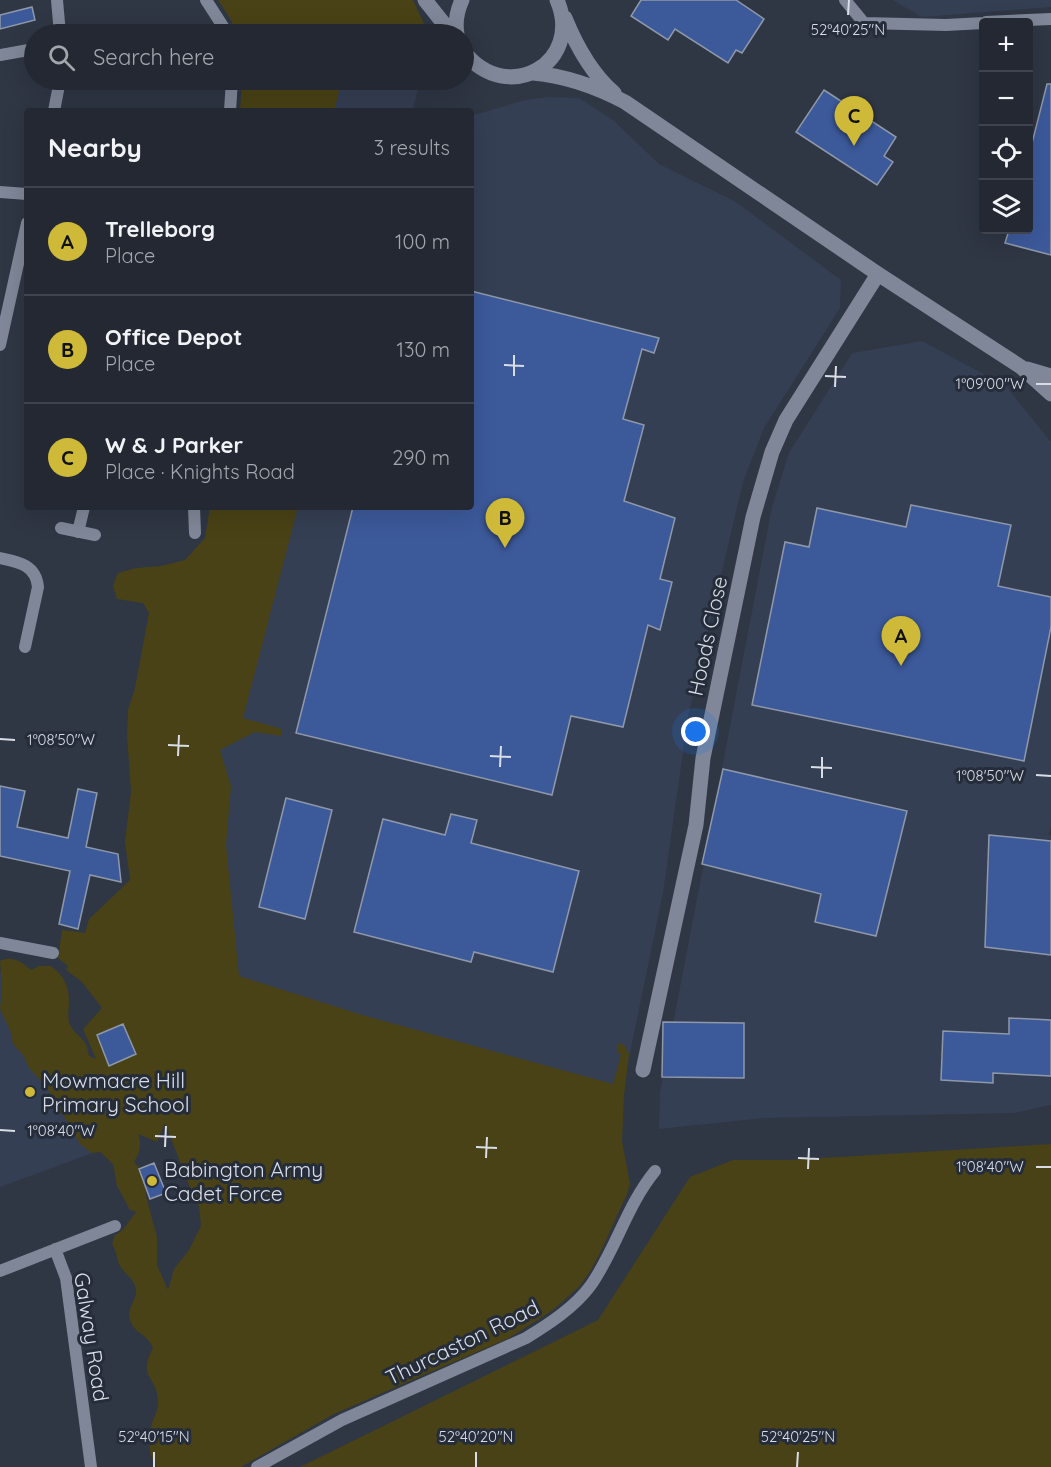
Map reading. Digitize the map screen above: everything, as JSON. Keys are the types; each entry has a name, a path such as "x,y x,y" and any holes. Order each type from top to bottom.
{"street":[{"path":"57,0 59,24"},
{"path":"206,0 221,24"},
{"path":"425,0 444,24"},
{"path":"456,24 458,8 462,0"},
{"path":"845,0 864,23 946,26 979,23"},
{"path":"474,65 485,73 500,77 515,78 533,73 555,52 561,38 563,23 559,4"},
{"path":"559,4 573,38 591,67 625,102"},
{"path":"1033,20 1051,19"},
{"path":"0,54 24,50"},
{"path":"533,73 582,82 625,102 1021,367 1051,394"},
{"path":"55,108 58,90"},
{"path":"230,108 231,90"},
{"path":"0,192 24,194"},
{"path":"0,345 24,237"},
{"name":"Hoods Close","path":"643,1070 696,825 703,758 761,487 772,452 786,420 878,273"},
{"path":"1021,367 1051,376"},
{"path":"78,532 83,510"},
{"path":"194,510 195,533"},
{"path":"61,528 95,536"},
{"path":"0,558 26,565 33,570 37,578 38,587 25,647"},
{"path":"0,943 53,953"},
{"name":"Thurcaston Road","path":"257,1467 342,1420 526,1338 548,1325 590,1286 642,1186 655,1171"},
{"path":"0,1271 115,1226"},
{"name":"Galway Road","path":"55,1249 66,1278 91,1467"}],"shaded area":[{"path":"218,0 413,0 424,24 232,24"},
{"path":"892,0 1051,0 1051,7 922,17"},
{"path":"241,90 339,90 335,108 240,108"},
{"path":"325,90 418,90 413,108 321,108"},
{"path":"549,97 579,98 613,120 659,164 736,202 841,280 840,308 764,428 743,482 688,717 663,893 623,1087 190,975 251,510 474,510 474,115 525,100"},
{"path":"922,341 1006,386 1051,442 1051,826 1049,835 1051,835 1051,1105 1014,1113 764,1118 659,1129 660,1092 772,507 789,453 852,353"},
{"path":"210,510 297,510 243,718 282,729 281,736 255,732 220,750 231,786 226,845 239,976 362,1015 613,1084 621,1054 617,1053 618,1043 624,1045 629,1054 622,1141 630,1184 601,1251 579,1287 553,1310 509,1338 334,1414 241,1467 157,1467 152,1458 150,1432 158,1404 157,1392 147,1371 147,1365 153,1348 148,1339 135,1329 130,1320 129,1312 136,1289 120,1266 112,1244 115,1235 123,1230 137,1212 130,1210 117,1186 113,1164 100,1152 92,1153 80,1144 64,1116 57,1111 47,1087 29,1068 23,1055 13,1044 10,1030 0,1009 2,991 0,961 13,959 31,970 39,966 51,966 59,973 68,990 70,1025 84,1041 89,1056 96,1059 83,1029 102,1008 82,982 66,970 68,966 58,958 62,930 85,933 89,919 130,880 125,842 131,791 127,736 128,710 135,688 149,613 143,603 117,599 113,586 118,573 185,560 205,538","holes":["165,1123 199,1207 201,1226 189,1250 174,1269 168,1290 157,1265 157,1237 146,1196 146,1184 141,1170 134,1162 140,1148 138,1134 157,1142"]},
{"name":"Mowmacre Hill Primary School","path":"0,971 101,1150 0,1187"},
{"path":"1051,1144 1051,1467 300,1467 598,1320 690,1177 733,1160 790,1160"}],"building":[{"path":"641,0 736,0 764,19 742,53 736,50 728,63 675,29 668,40 631,16"},
{"path":"32,7 35,20 0,29 0,15"},
{"path":"1047,84 1051,84 1051,255 1005,243 1008,234 1033,234 1033,139"},
{"path":"824,90 896,137 884,156 893,162 877,185 796,132"},
{"path":"474,292 659,338 654,353 642,349 623,419 644,425 624,501 675,518 660,579 672,582 660,630 648,625 623,727 571,716 552,795 296,733 352,510 474,510"},
{"path":"911,505 1011,525 998,586 1051,597 1051,627 1024,761 752,705 785,542 809,547 817,508 906,527"},
{"path":"723,769 907,811 876,936 815,922 821,894 702,864"},
{"path":"0,786 25,791 17,827 68,838 78,789 97,793 86,847 118,854 121,882 90,875 78,929 59,924 70,871 0,856"},
{"path":"286,798 332,810 305,919 259,907"},
{"path":"451,814 477,820 471,843 579,871 553,972 474,952 471,962 354,932 383,819 445,835"},
{"path":"989,835 1051,841 1051,955 985,947"},
{"path":"1009,1018 1051,1020 1051,1076 993,1073 993,1083 941,1080 943,1031 1009,1034"},
{"path":"663,1022 744,1023 744,1078 662,1077"},
{"path":"123,1024 136,1054 109,1066 97,1035"},
{"name":"Babington Army Cadet Force","path":"154,1163 166,1193 150,1199 139,1169"}],"place":[{"name":"W & J Parker","path":"854,146"},
{"name":"Office Depot","path":"505,548"},
{"name":"Trelleborg","path":"901,666"},
{"name":"Mowmacre Hill Primary School","path":"30,1092"},
{"name":"Babington Army Cadet Force","path":"152,1181"}]}
